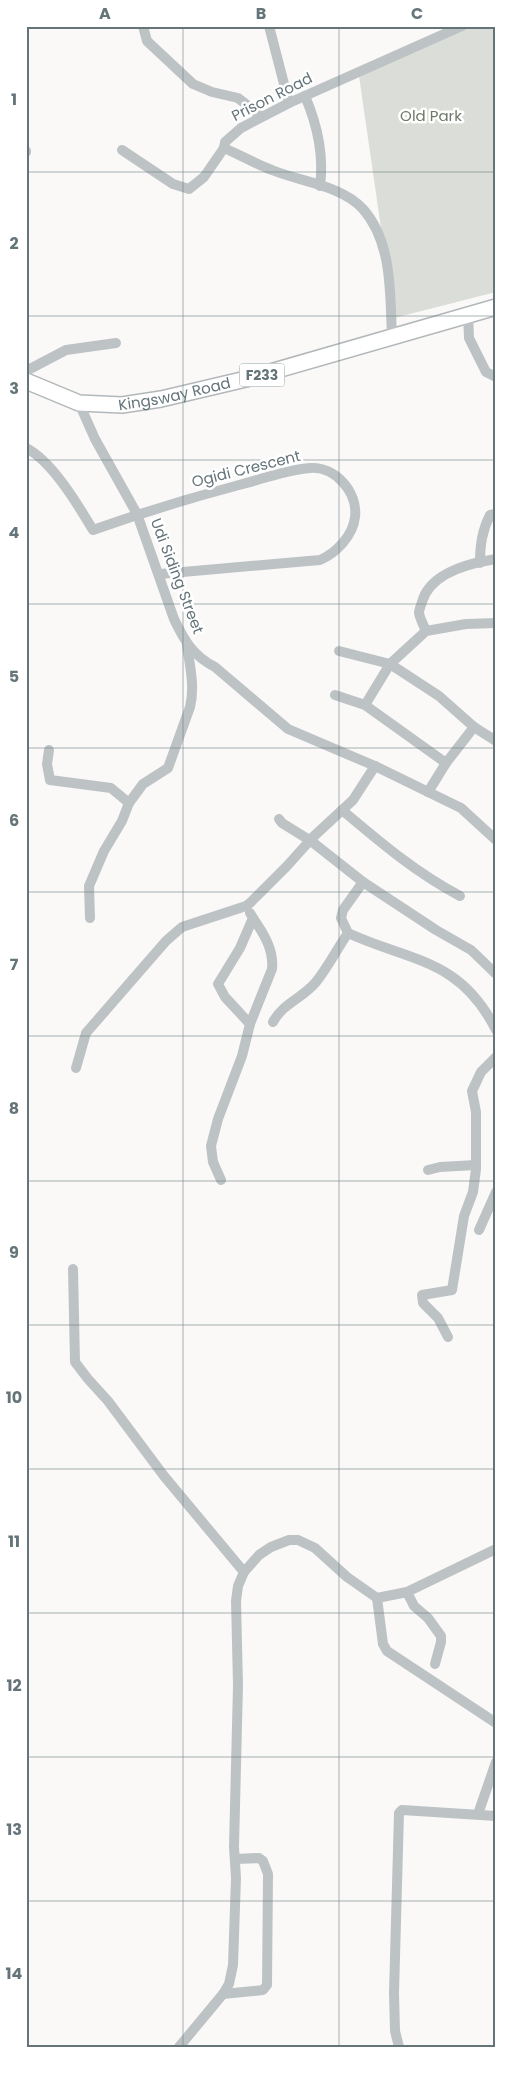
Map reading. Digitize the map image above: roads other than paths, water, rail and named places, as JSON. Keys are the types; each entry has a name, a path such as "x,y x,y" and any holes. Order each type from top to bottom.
{"main road":[{"name":"Kingsway Road","path":"26,381 79,403 122,405 184,395 255,377 468,314 496,308"}],"street":[{"path":"142,26 147,41 193,84 212,92 238,98 262,116"},
{"path":"268,26 289,103"},
{"name":"Prison Road","path":"122,150 173,184 189,189 204,177 224,148 225,142 235,132 289,103 462,26"},
{"path":"305,96 320,148 322,173 320,186"},
{"path":"224,148 272,170 320,186 351,200 363,209 374,228 386,260 390,292 392,338"},
{"path":"468,314 468,338 486,372 496,377"},
{"path":"26,371 68,349 116,343"},
{"name":"Udi Siding Street","path":"79,403 95,439 137,514 160,574 174,619 194,653 214,667 288,728 374,766 461,808 496,840"},
{"name":"Ogidi Crescent","path":"26,448 33,451 62,483 93,530 137,514 272,476 319,467 333,472 342,482 356,507 356,519 339,549 320,560 160,574"},
{"path":"480,563 480,546 484,529 490,515 496,514"},
{"path":"426,631 419,612 425,593 439,578 496,559"},
{"path":"365,705 390,664 426,631 466,624 496,623"},
{"path":"90,918 89,886 129,803 144,784 168,768 190,707 193,697 192,679 186,642"},
{"path":"339,651 390,664 439,696 474,727 496,741"},
{"path":"335,695 365,705 446,763"},
{"path":"428,792 446,763 474,727"},
{"path":"50,750 47,764 50,780 111,788 129,803"},
{"path":"76,1068 86,1033 166,941 182,927 246,906 353,800 374,766"},
{"path":"342,810 398,858 432,882 460,896"},
{"path":"279,819 282,823 311,840 363,882 436,930 471,950 494,969"},
{"path":"363,882 343,910 340,918 348,933 369,943 419,958 454,977 479,1002 496,1030"},
{"path":"222,1180 213,1162 211,1146 218,1119 242,1056 250,1024 266,986 273,961 264,934 246,906"},
{"path":"250,1024 225,997 218,984 240,948 253,918"},
{"path":"274,1022 286,1005 315,984 348,933"},
{"path":"448,1337 438,1318 423,1303 422,1296 452,1290 464,1216 473,1192 476,1165 476,1112 472,1091 482,1072 496,1057"},
{"path":"428,1170 440,1167 476,1165"},
{"path":"479,1230 496,1192"},
{"path":"73,1269 75,1362 164,1476 244,1572"},
{"path":"179,2047 223,1994 234,1965 234,1859 238,1685 236,1601 238,1586 244,1572 258,1555 271,1547 289,1540 298,1540 315,1548 347,1577 377,1598 407,1592 496,1549"},
{"path":"407,1592 414,1606 428,1618 441,1636 436,1664"},
{"path":"377,1598 383,1644 387,1651 496,1723"},
{"path":"478,1814 496,1762"},
{"path":"399,2047 396,2031 394,1993 399,1813 402,1810 496,1816"},
{"path":"223,1994 263,1990 268,1985 268,1874 263,1861 259,1858 234,1859"}],"park label":[{"name":"Old Park","path":"431,116"}]}
